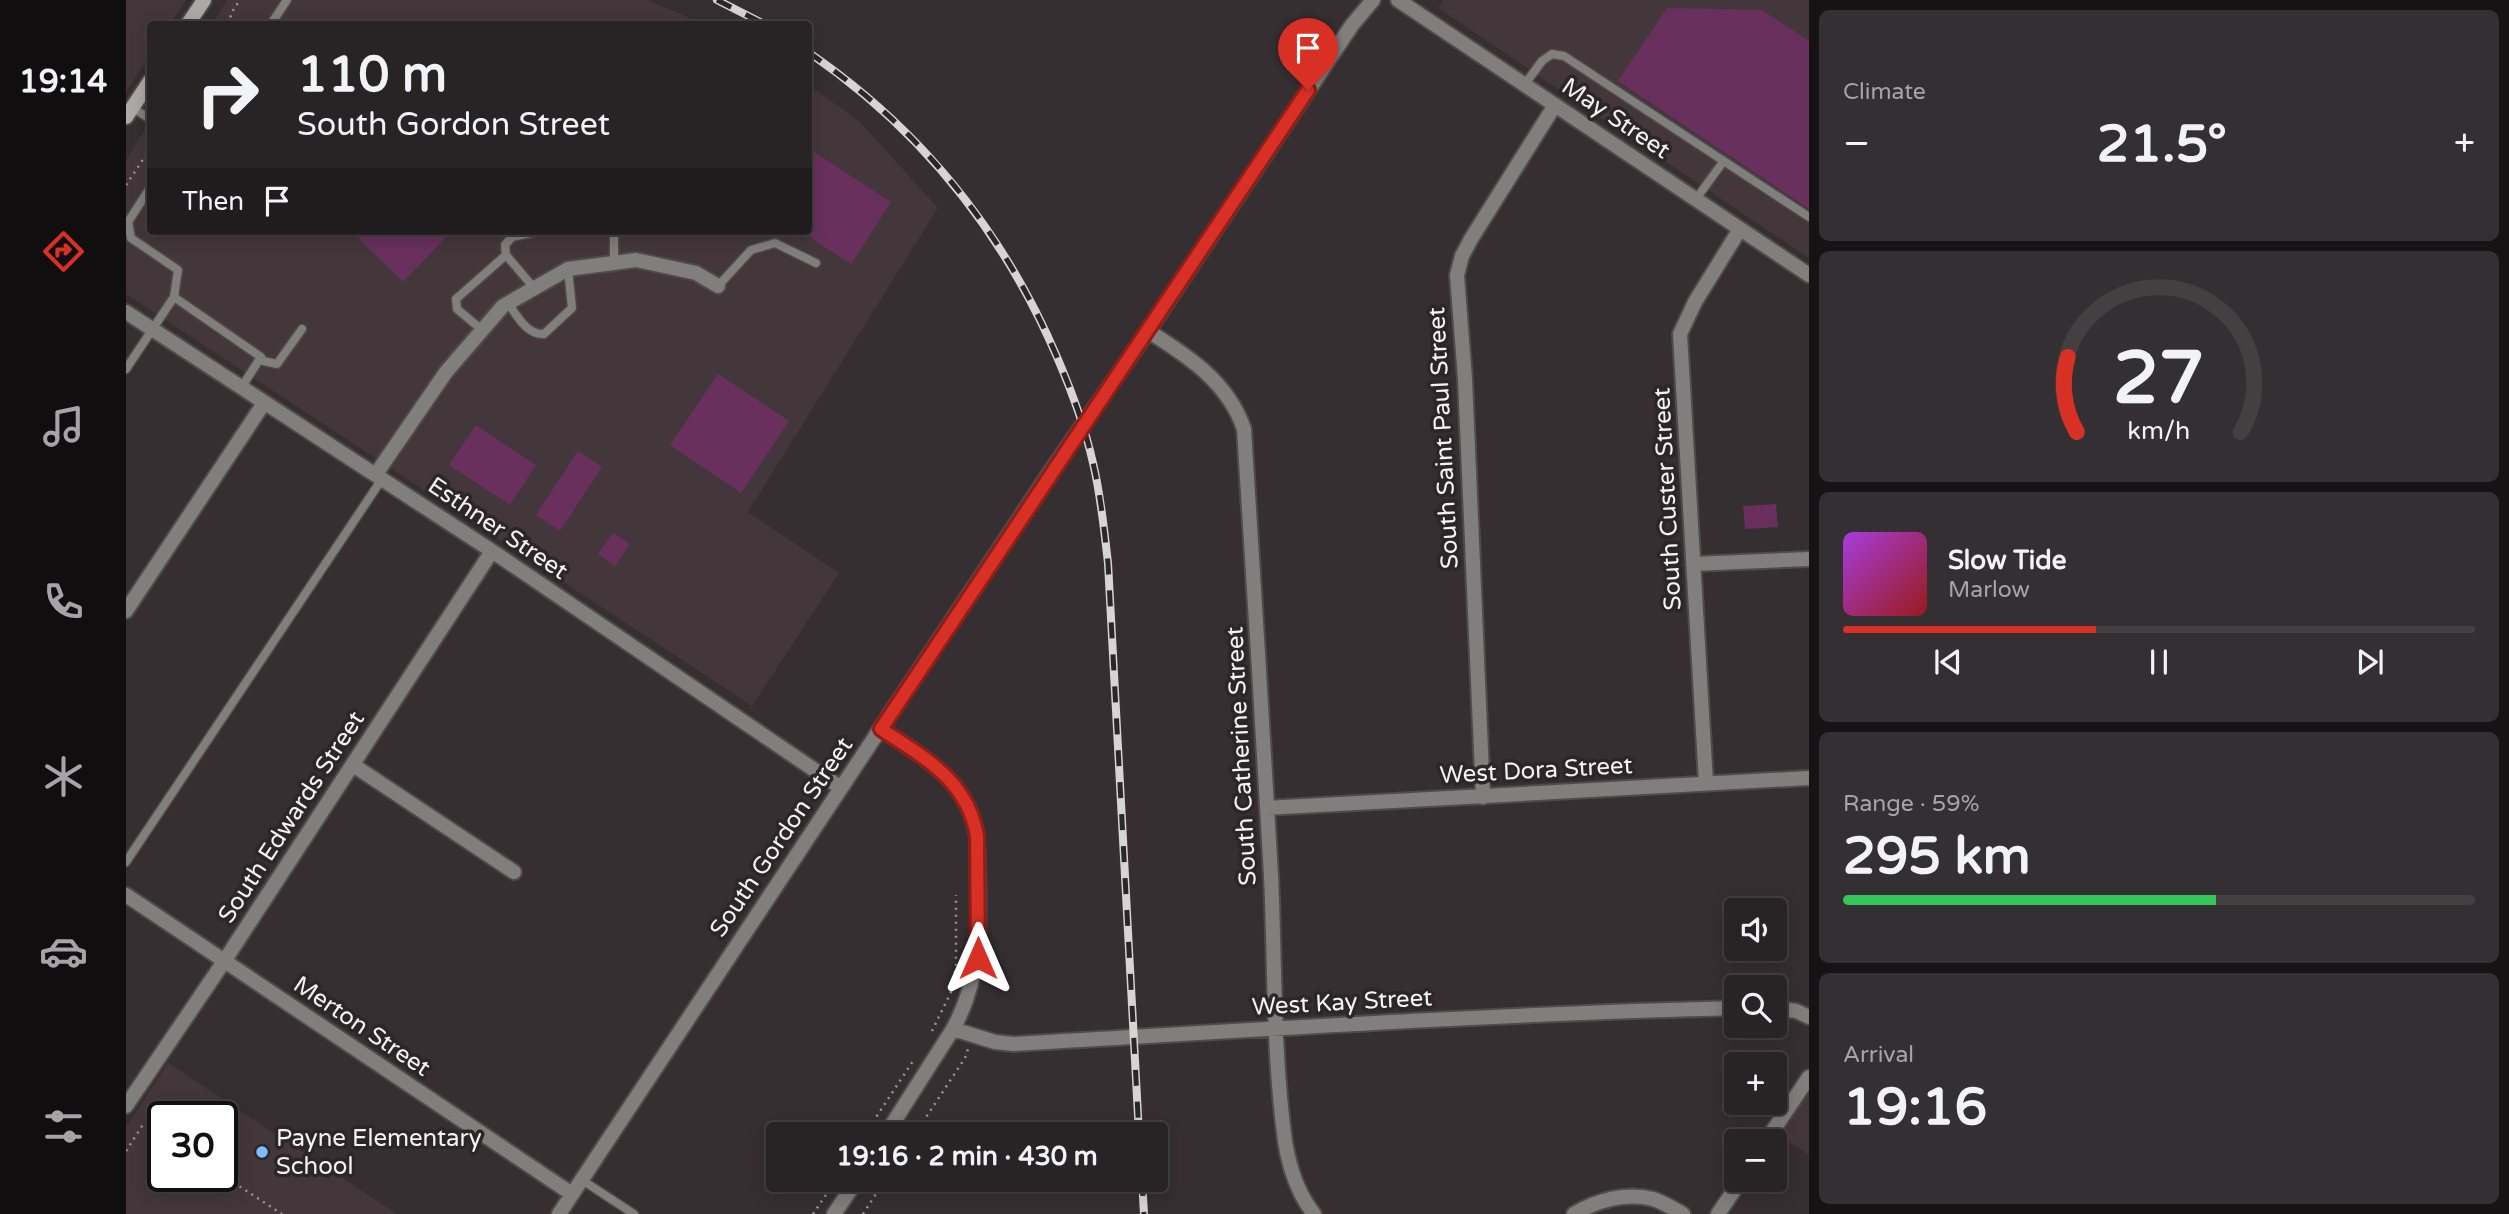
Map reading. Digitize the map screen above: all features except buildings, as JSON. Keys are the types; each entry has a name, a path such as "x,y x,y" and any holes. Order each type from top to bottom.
{"main road":[{"path":"190,21 204,0"},
{"path":"129,113 147,85"}],"street":[{"name":"South Gordon Street","path":"559,1214 1051,471 1149,331 1352,25 1373,0"},
{"name":"May Street","path":"1398,0 1809,275"},
{"name":"South Saint Paul Street","path":"1483,797 1465,379 1457,275 1462,256 1471,239 1555,105"},
{"name":"South Custer Street","path":"1706,783 1680,334 1695,302 1740,229"},
{"path":"379,476 446,372 508,303 534,288 568,269 636,260 696,273 718,286"},
{"name":"Esthner Street","path":"126,312 492,551 841,788"},
{"name":"South Catherine Street","path":"1149,331 1191,359 1214,380 1238,411 1244,429 1267,808 1276,1027 1285,1142 1293,1175 1306,1204 1314,1214"},
{"path":"126,611 264,403"},
{"name":"South Edwards Street","path":"126,1106 225,960 492,551"},
{"path":"1693,564 1809,559"},
{"path":"881,729 943,772 956,786 974,816 977,836 978,958 972,987 953,1030 894,1122"},
{"path":"353,765 514,872"},
{"name":"West Dora Street","path":"1267,808 1809,778"},
{"name":"Merton Street","path":"126,895 572,1194"},
{"name":"West Kay Street","path":"953,1030 995,1042 1013,1044 1189,1035 1276,1027 1582,1012 1724,1008"},
{"path":"1787,1009 1809,1017"},
{"path":"1774,1129 1809,1077"},
{"path":"834,1214 849,1192"},
{"path":"1718,1214 1733,1192"},
{"path":"1574,1214 1590,1204 1619,1197 1654,1199 1683,1214"}],"lane":[{"path":"273,21 287,0"},
{"path":"1525,84 1542,61 1552,54 1564,56 1809,217"},
{"path":"129,113 147,118"},
{"path":"1696,199 1723,162"},
{"path":"126,369 174,297 178,270 131,238 128,222 147,193"},
{"path":"521,235 512,237 505,245 506,255 534,288"},
{"path":"614,235 614,262"},
{"path":"718,286 751,250 775,243 816,262"},
{"path":"482,330 457,309 456,299 506,255"},
{"path":"508,303 529,330 544,334 572,308 568,269"},
{"path":"174,297 261,357 241,388"},
{"path":"259,360 277,364 302,329"},
{"path":"126,862 379,476"},
{"path":"582,1180 634,1214"}],"path":[{"path":"230,21 240,0"},
{"path":"126,185 147,154"},
{"path":"932,1031 951,992 956,966 956,895"},
{"path":"923,1122 965,1058 968,1049"},
{"path":"873,1122 918,1054"},
{"path":"126,1151 144,1124 147,1126"},
{"path":"238,1185 282,1214"},
{"path":"813,1214 828,1192"},
{"path":"863,1214 877,1192"}],"shaded area":[{"path":"126,0 186,0 172,21 147,21 147,60 126,92"},
{"path":"227,0 647,0 697,21 214,21"},
{"path":"1443,0 1809,0 1809,258 1438,8"},
{"path":"812,87 860,122 938,208 748,512 839,573 752,706 126,294 126,160 147,126 147,235 812,235"},
{"name":"Payne Elementary School","path":"168,1063 226,1101 147,1101 147,1192 238,1192 238,1109 397,1214 126,1214 126,1127"},
{"path":"1809,1092 1809,1155 1787,1141 1787,1129 1785,1129"}],"railway":[{"path":"717,0 758,21"},
{"path":"812,55 849,82 923,150 985,226 1035,311 1063,370 1082,423 1098,488 1108,563 1138,1122"},
{"path":"1143,1192 1144,1214"}],"place":[{"name":"Payne Elementary School","path":"262,1152"}],"route":[{"path":"978,958 977,836 974,816 956,786 943,772 881,729 1308,90"}]}
